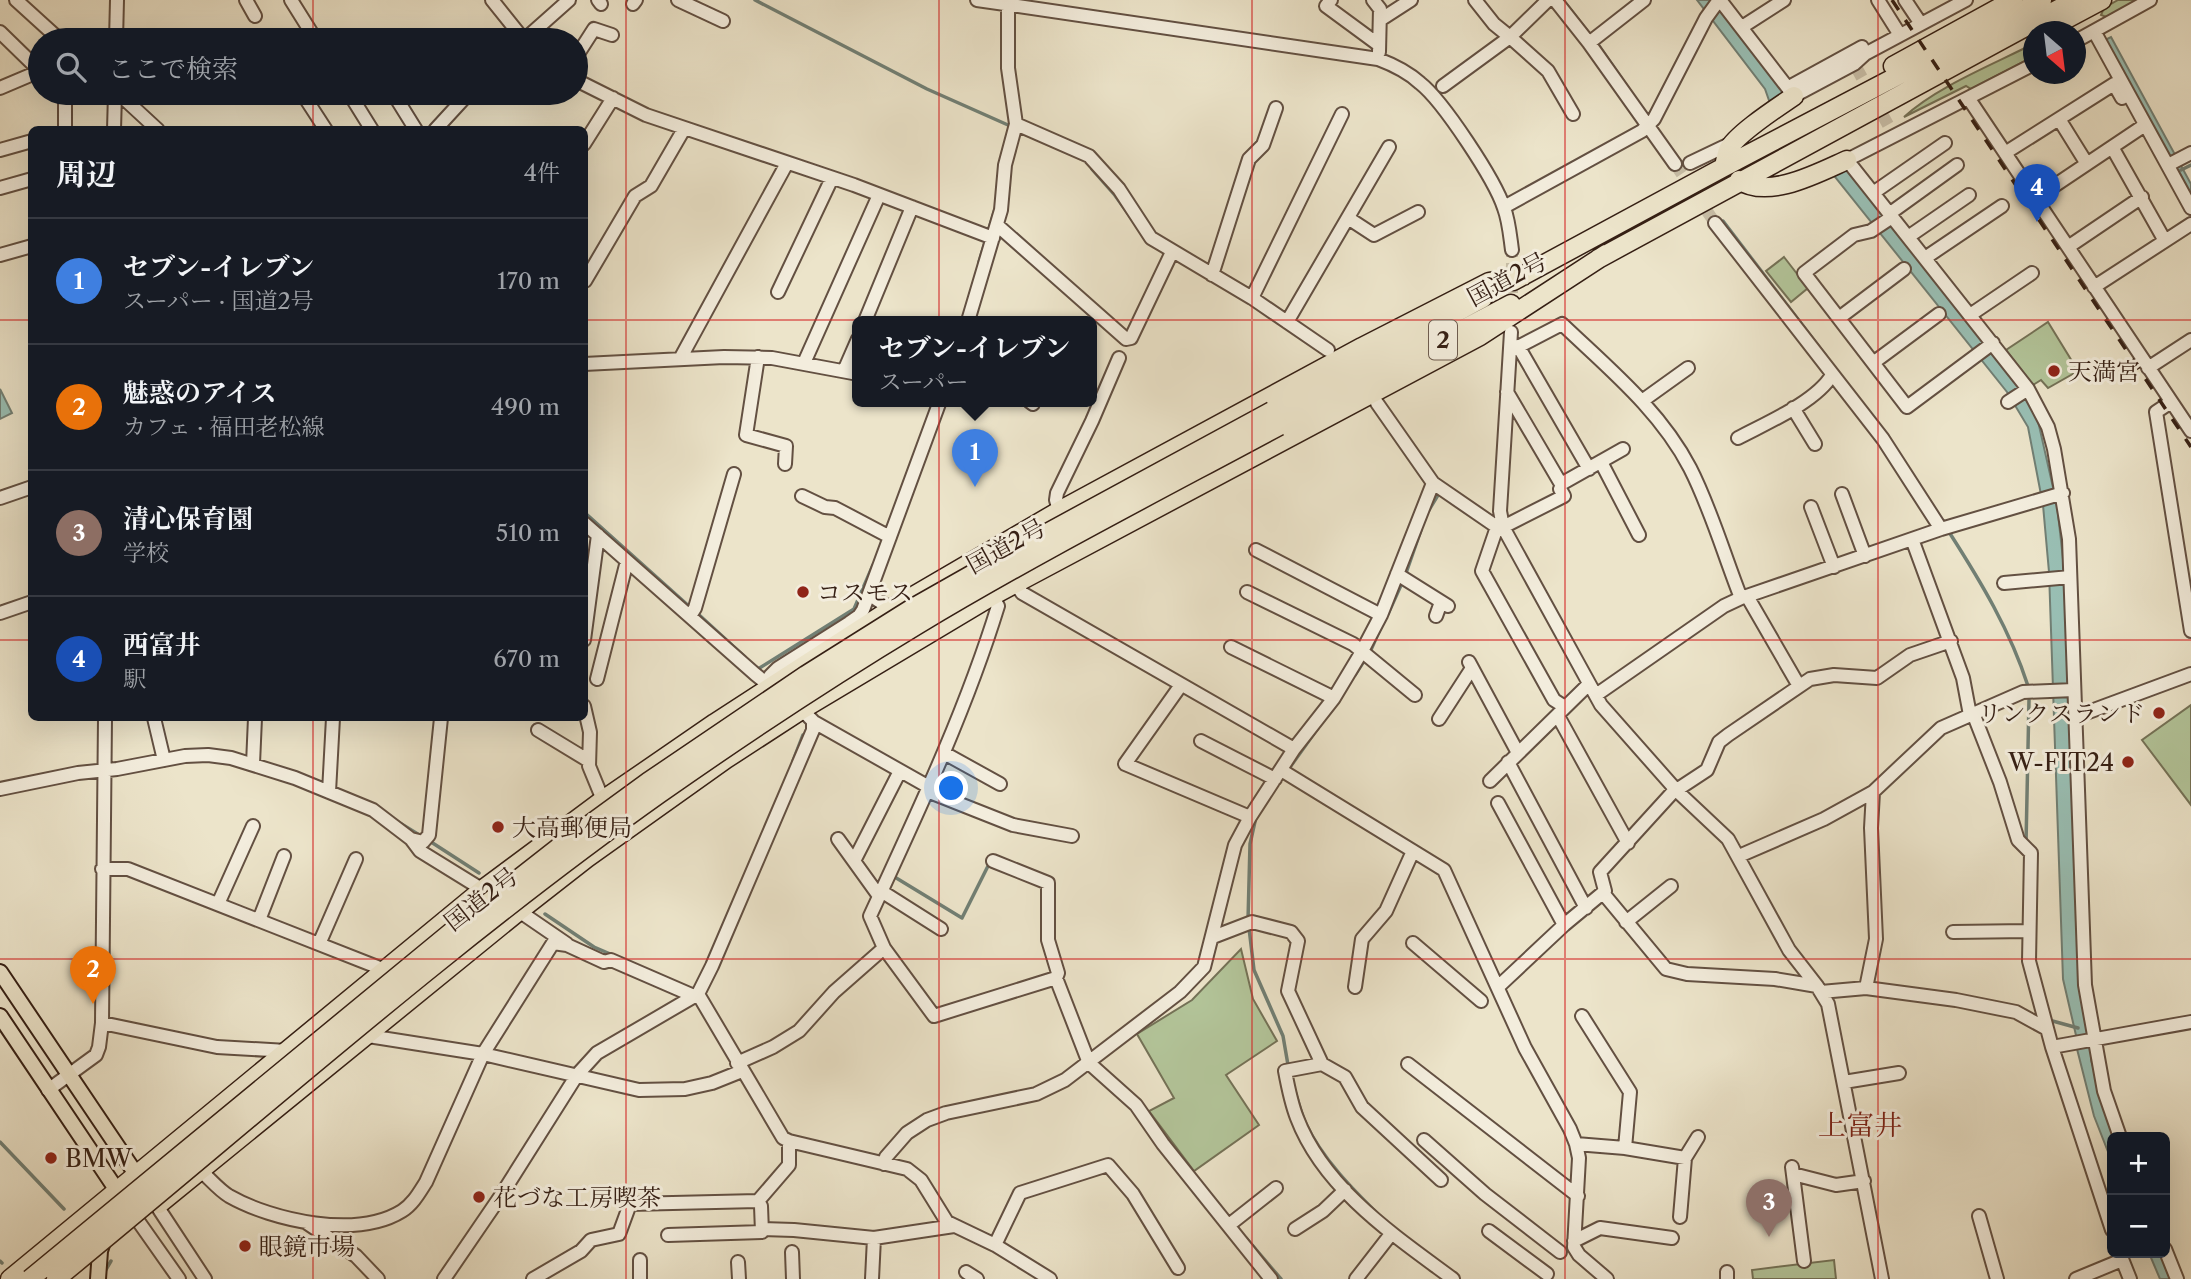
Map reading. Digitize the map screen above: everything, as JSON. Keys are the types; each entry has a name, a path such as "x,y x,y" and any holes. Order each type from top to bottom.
{"highway":[{"path":"1771,142 1853,89 2013,0"},
{"name":"国道2号","path":"30,1279 461,924 563,844 806,675 911,609 1001,558 1606,254 1739,180 1868,113 1990,37 2042,0"},
{"path":"2059,21 2088,3"},
{"name":"国道2号","path":"56,1279 472,936 658,795 813,690 919,624 1523,276 1724,167 1990,37 2088,3"},
{"path":"1868,113 1916,97 2023,42"},
{"path":"1724,167 1729,149 1735,141 1791,92"},
{"path":"1739,180 1753,188 1771,187 1807,177 1846,160"},
{"path":"157,1206 519,911 726,759 808,716 992,596 1480,336 1606,254"},
{"path":"10,1279 482,890 603,800 770,687 891,609 1059,511 1489,282 1523,276"},
{"path":"1013,538 1033,574"},
{"path":"67,1279 100,1251"}],"main road":[{"path":"0,972 157,1206 100,1251"},
{"path":"0,1016 5,1033 118,1192 100,1251 98,1279"}],"street":[{"path":"16,0 47,28"},
{"path":"116,28 117,0"},
{"path":"246,0 255,16"},
{"path":"291,0 308,28"},
{"path":"492,0 512,28"},
{"path":"534,28 569,0"},
{"path":"678,0 723,20"},
{"path":"977,0 1378,59 1399,68 1422,84 1445,110 1496,190 1504,207 1512,250"},
{"path":"1331,0 1326,6 1379,45"},
{"path":"1373,0 1380,9 1378,59"},
{"path":"1380,20 1411,0"},
{"path":"1475,0 1494,24 1548,71 1573,114"},
{"path":"1443,86 1510,37 1548,0"},
{"path":"1555,0 1650,123 1675,164"},
{"path":"1589,43 1644,0"},
{"path":"1742,27 1784,0"},
{"path":"1878,0 1900,35"},
{"path":"1905,0 1921,24"},
{"path":"1791,92 1855,65 1865,54 1966,0"},
{"path":"2086,36 2150,0"},
{"path":"1504,207 1650,123 1718,1 1742,27 1791,92"},
{"path":"972,316 1001,210 1005,165 1016,124 1008,68 1007,3"},
{"path":"2088,3 2096,30 2142,127"},
{"path":"588,38 594,29 612,35"},
{"path":"0,33 28,60"},
{"path":"1791,92 1863,47"},
{"path":"2023,70 1846,160 1970,315 2026,390 2048,427 2069,539 2072,690 2085,985 2104,1091 2118,1132"},
{"path":"0,88 28,76"},
{"path":"2006,152 2114,84 2142,127 2177,160 2191,208"},
{"path":"588,85 646,115 832,178 992,238"},
{"path":"588,138 613,98"},
{"path":"1969,99 2191,431"},
{"path":"65,105 65,126"},
{"path":"114,126 115,105"},
{"path":"130,105 153,126"},
{"path":"310,105 323,126"},
{"path":"356,105 370,126"},
{"path":"400,105 414,126"},
{"path":"439,126 457,105"},
{"path":"1212,275 1249,159 1263,145 1276,108"},
{"path":"1252,298 1342,114"},
{"path":"2059,119 2087,164"},
{"path":"1016,124 1089,156 1119,190 1151,238 1170,256 1212,275 1252,298 1328,350"},
{"path":"2036,198 2142,127"},
{"path":"588,276 635,196 651,187 684,129"},
{"path":"1690,163 1735,141"},
{"path":"0,150 28,142"},
{"path":"1873,193 1945,142"},
{"path":"1287,322 1389,147"},
{"path":"2112,147 2165,241"},
{"path":"680,359 787,163"},
{"path":"1957,165 1876,228 1854,236 1804,273 1907,407 1991,345"},
{"path":"778,292 832,178"},
{"path":"1,186 28,180"},
{"path":"804,363 879,195"},
{"path":"1908,237 1969,195"},
{"path":"2068,247 2142,197"},
{"path":"1925,258 2002,206"},
{"path":"867,316 912,207"},
{"path":"1348,218 1374,235 1418,212"},
{"path":"1715,223 1883,439 1941,529"},
{"path":"2094,287 2191,224"},
{"path":"997,225 1126,339 1131,338 1170,256"},
{"path":"0,255 28,247"},
{"path":"1839,318 1904,269"},
{"path":"1970,315 2032,272"},
{"path":"1873,363 1939,314"},
{"path":"1514,349 1562,324 1642,401 1690,469 1744,597 1799,686"},
{"path":"1511,332 1514,349 1507,392 1500,527 1482,571 1561,711 1628,843"},
{"path":"2148,368 2191,340"},
{"path":"1514,349 1595,465 1639,535"},
{"path":"844,371 852,353"},
{"path":"758,358 746,435 786,446 785,464"},
{"path":"588,364 758,358 804,363 852,373"},
{"path":"1059,511 1057,493 1119,358"},
{"path":"1642,401 1688,368"},
{"path":"1738,438 1793,408 1826,386 1832,375"},
{"path":"2010,401 2026,390"},
{"path":"1507,392 1561,484 1623,450"},
{"path":"2171,402 2156,412 2191,631"},
{"path":"1377,403 1433,483 1500,527 1592,690 1617,725 1677,791 1728,839 1789,950 1828,1004 1882,1279"},
{"path":"770,687 770,676 778,668 859,616 871,591 886,535 938,407"},
{"path":"1793,408 1815,444"},
{"path":"693,612 734,474"},
{"path":"885,1161 907,1133 927,1120 946,1113 1036,1094 1065,1080 1180,992 1203,967 1235,845 1250,817 1283,774 1294,749 1334,698 1362,653 1381,615 1433,483"},
{"path":"0,498 28,488"},
{"path":"1500,527 1564,496 1560,489"},
{"path":"1842,494 1865,556"},
{"path":"1490,781 1561,711 1724,606 1941,529 2059,494"},
{"path":"802,496 825,507 835,508 886,535"},
{"path":"1811,507 1834,567"},
{"path":"588,526 627,561 693,612 770,687 808,716 928,789 1013,825 1072,836"},
{"path":"588,613 598,535"},
{"path":"1912,539 1951,641 1971,714 2000,782 2018,840 2031,853 2029,961 2052,1047 2107,1215"},
{"path":"1255,550 1381,615"},
{"path":"597,680 627,561"},
{"path":"1397,574 1445,604 1436,616"},
{"path":"2004,583 2068,577"},
{"path":"1016,583 1022,593 1294,749"},
{"path":"871,591 876,599 891,609"},
{"path":"1247,592 1353,644 1416,695"},
{"path":"992,596 998,606 973,683 870,916 884,948 934,1016 1056,978"},
{"path":"0,613 28,603"},
{"path":"1499,986 1605,891 1601,872 1672,793 1707,770 1719,742 1799,686 1820,676 1877,678 1910,654 1951,641"},
{"path":"1231,647 1334,698"},
{"path":"1439,719 1471,665 1518,753"},
{"path":"2075,717 2191,674"},
{"path":"1181,685 1125,764 1250,817"},
{"path":"1739,856 1824,819 1873,792 1941,728 2023,692 2072,690"},
{"path":"444,1279 578,1076 597,1053 696,995 712,966 813,730 808,716"},
{"path":"48,1090 96,1055 102,1023 105,721"},
{"path":"155,721 163,756"},
{"path":"253,761 255,721"},
{"path":"329,789 333,721"},
{"path":"411,839 427,839 441,721"},
{"path":"587,721 590,732 589,766 603,800"},
{"path":"538,730 589,761"},
{"path":"1201,741 1283,774 1444,870 1525,1048 1576,1144 1579,1158 1574,1244 1578,1255 1607,1279"},
{"path":"944,753 1000,784"},
{"path":"0,789 105,770 163,756 208,755 253,761 329,789 373,810 411,839 420,850 519,911 568,945 604,962 611,960 696,995 776,1127 789,1141 885,1161 907,1169 916,1175 947,1222 997,1242 1050,1279"},
{"path":"1508,762 1586,908"},
{"path":"854,862 900,771"},
{"path":"1866,988 1877,939 1871,828 1873,792"},
{"path":"1498,803 1564,925"},
{"path":"218,904 253,826"},
{"path":"838,839 880,893 941,929"},
{"path":"1355,987 1362,939 1387,911 1413,851"},
{"path":"259,920 284,856"},
{"path":"319,944 356,859"},
{"path":"993,860 1048,883 1048,940 1058,973 1056,978 1092,1061 1136,1105 1163,1144 1232,1223 1271,1279"},
{"path":"102,869 128,869 385,970"},
{"path":"1626,922 1671,886"},
{"path":"1603,893 1666,969 1687,974 1775,979 1819,989 1866,988 1984,1004 2016,1012 2047,1028"},
{"path":"1213,937 1248,923 1291,932 1298,941 1288,991 1322,1064 1345,1077 1362,1107 1441,1180"},
{"path":"1953,932 2028,931"},
{"path":"201,1171 227,1195 257,1209 303,1220 343,1226 377,1222 402,1211 414,1201 426,1182 483,1054 552,943 568,945"},
{"path":"1413,943 1481,1001"},
{"path":"309,1033 365,1035 483,1054 639,1090 659,1091 712,1083 799,1031 834,992 884,948"},
{"path":"1582,1016 1630,1092 1625,1148"},
{"path":"2052,1047 2191,1022"},
{"path":"102,1023 218,1047 286,1051"},
{"path":"1322,1064 1285,1071 1297,1119 1306,1138 1345,1190 1391,1234 1453,1279"},
{"path":"1408,1064 1578,1196"},
{"path":"1844,1082 1899,1073"},
{"path":"1680,1217 1685,1158 1698,1137"},
{"path":"1424,1140 1485,1194 1560,1252"},
{"path":"533,1279 581,1251 591,1240 619,1234 630,1204 758,1201 789,1165 789,1141"},
{"path":"1576,1144 1625,1148 1685,1158"},
{"path":"997,1242 1020,1194 1108,1165 1133,1194 1178,1268"},
{"path":"1804,1261 1793,1170 1836,1185 1864,1181"},
{"path":"1232,1223 1276,1188"},
{"path":"1295,1229 1323,1211 1345,1190"},
{"path":"118,1192 179,1279"},
{"path":"668,1235 762,1232 761,1206 758,1201"},
{"path":"157,1206 205,1279"},
{"path":"1979,1216 1997,1279"},
{"path":"303,1220 356,1256 378,1279"},
{"path":"762,1228 874,1238 954,1226"},
{"path":"1489,1231 1545,1276 1560,1252 1600,1228 1672,1238"},
{"path":"1356,1279 1391,1234"},
{"path":"872,1279 874,1238"},
{"path":"792,1252 793,1279"},
{"path":"2077,1279 2117,1258"},
{"path":"2122,1258 2130,1279"},
{"path":"2169,1258 2177,1279"},
{"path":"640,1260 640,1279"},
{"path":"738,1262 739,1279"}],"green space":[{"path":"2118,0 2141,0 2109,18 2101,15 2104,8"},
{"path":"2023,49 2023,62 1971,89 1966,86 1904,117 1932,96"},
{"path":"1784,257 1808,288 1791,302 1766,271"},
{"path":"2048,322 2078,371 2048,388 2041,380 2033,385 2006,350"},
{"path":"2191,705 2191,805 2142,740"},
{"path":"1241,949 1253,999 1277,1041 1226,1075 1259,1125 1194,1171 1149,1111 1174,1098 1137,1034 1192,1000"},
{"path":"1834,1260 1836,1279 1753,1279 1752,1270"}],"water":[{"path":"1697,0 1713,0 1785,94 1771,106 1765,89"},
{"path":"2111,37 2191,184 2191,198 2103,41"},
{"path":"1842,168 1848,170 2020,387 2038,421 2057,505 2064,568 2077,871 2079,988 2091,1041 2091,1060 2113,1132 2107,1132 2107,1149 2094,1116 2063,979 2049,572 2043,505 2028,427 2007,392 1832,173"},
{"path":"0,389 12,413 0,419"},
{"path":"2151,1258 2163,1258 2172,1279 2160,1279"}],"waterway":[{"path":"755,0 927,89 1008,125"},
{"path":"1563,0 1592,37"},
{"path":"1597,43 1630,91"},
{"path":"2181,170 2191,165"},
{"path":"1092,169 1114,194 1149,243"},
{"path":"988,232 995,209"},
{"path":"1723,221 1826,356"},
{"path":"979,262 986,239"},
{"path":"1429,510 1438,495"},
{"path":"588,516 691,608"},
{"path":"1405,576 1421,530"},
{"path":"1949,532 1994,607 2013,645 2028,686"},
{"path":"756,667 758,669 854,609 873,565"},
{"path":"1388,614 1402,583"},
{"path":"697,613 745,657"},
{"path":"1370,652 1381,627"},
{"path":"1355,675 1366,658"},
{"path":"2026,844 2029,700"},
{"path":"1288,770 1318,728"},
{"path":"793,761 803,735"},
{"path":"1248,920 1250,844 1256,817"},
{"path":"395,820 421,836"},
{"path":"428,840 479,873"},
{"path":"893,876 962,918 990,862"},
{"path":"545,914 594,947 615,956"},
{"path":"1249,928 1254,970 1283,1036 1288,1065"},
{"path":"2049,1020 2078,1028"},
{"path":"1295,1091 1305,1122 1320,1149 1350,1186 1382,1218"},
{"path":"0,1142 64,1209"},
{"path":"981,1232 996,1239"},
{"path":"1246,1238 1281,1279"},
{"path":"104,1273 111,1261"}],"tunnel":[{"path":"1856,67 1892,132"},
{"path":"1675,164 1715,223"},
{"path":"1512,250 1512,311"}],"railway":[{"path":"1892,0 2191,447"}],"place":[{"name":"西富井","path":"2037,222"},
{"name":"天満宮","path":"2054,371"},
{"name":"セブン-イレブン","path":"975,487"},
{"name":"コスモス","path":"803,592"},
{"name":"リンクスランド","path":"2159,713"},
{"name":"W-FIT24","path":"2128,762"},
{"name":"大高郵便局","path":"498,827"},
{"name":"魅惑のアイス","path":"93,1004"},
{"name":"BMW","path":"51,1158"},
{"name":"花づな工房喫茶","path":"479,1197"},
{"name":"清心保育園","path":"1769,1237"},
{"name":"眼鏡市場","path":"245,1246"}],"district":[{"name":"上富井","path":"1860,1125"}]}
